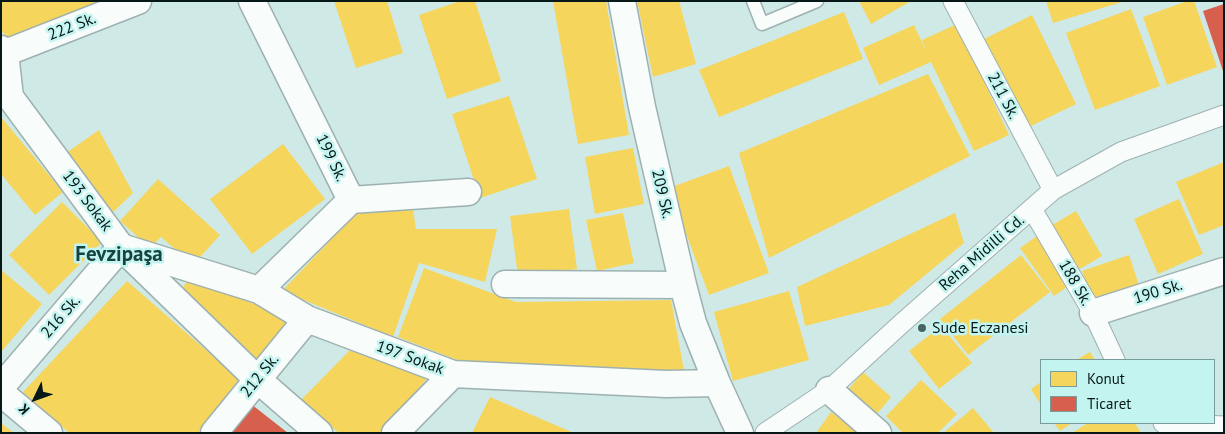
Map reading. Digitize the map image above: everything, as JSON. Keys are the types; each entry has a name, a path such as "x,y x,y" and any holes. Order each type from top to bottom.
{"street":[{"name":"222 Sk.","path":"3,51 138,1"},
{"name":"199 Sk.","path":"252,1 351,200 260,290"},
{"name":"209 Sk.","path":"622,1 642,107 693,323 717,383 740,433"},
{"name":"211 Sk.","path":"953,1 1053,190"},
{"name":"193 Sokak","path":"3,51 10,97 121,246 257,379 319,433"},
{"name":"Reha Midilli Cd.","path":"765,433 829,390 900,324 1053,190 1121,152 1224,115"},
{"path":"351,200 468,192"},
{"name":"188 Sk.","path":"1032,209 1093,313 1115,359"},
{"name":"197 Sokak","path":"121,246 260,290 307,319 453,374 666,384 717,383"},
{"name":"216 Sk.","path":"1,387 121,246"},
{"name":"190 Sk.","path":"1093,313 1224,271"},
{"path":"505,284 683,285"},
{"name":"212 Sk.","path":"214,433 307,319"},
{"path":"395,433 453,374"},
{"path":"829,390 878,433"},
{"path":"1,393 49,433"},
{"path":"1183,424 1224,426"}],"lane":[{"path":"753,1 762,24 817,1"}],"building: Konut":[{"path":"1,1 99,1 8,39 1,30"},
{"path":"334,1 387,1 403,53 356,68"},
{"path":"460,1 475,1 501,81 447,99 419,15"},
{"path":"553,1 606,1 629,135 578,144"},
{"path":"637,1 679,1 696,64 653,77"},
{"path":"859,1 911,1 871,24"},
{"path":"1046,1 1122,1 1122,2 1053,23"},
{"path":"1187,1 1194,1 1217,67 1167,85 1143,17"},
{"path":"1131,9 1160,86 1095,110 1066,33"},
{"path":"844,12 863,59 719,117 699,70"},
{"path":"1032,15 1076,104 1029,127 984,39"},
{"path":"957,24 1009,135 974,151 931,62 879,85 863,48 914,25 927,53 922,40"},
{"path":"928,74 970,156 769,258 739,153"},
{"path":"509,96 537,179 480,198 452,114"},
{"path":"1,117 63,192 35,215 1,174"},
{"path":"99,130 133,193 109,216 66,153"},
{"path":"283,144 325,199 252,254 210,199"},
{"path":"633,148 644,204 595,214 585,157"},
{"path":"1224,162 1224,225 1199,235 1176,182"},
{"path":"729,166 769,273 709,295 669,188"},
{"path":"158,179 220,235 193,265 161,237 150,248 120,221"},
{"path":"1179,199 1203,254 1158,274 1134,219"},
{"path":"62,202 102,242 49,295 9,255"},
{"path":"412,203 416,229 497,229 485,282 419,263 393,337 282,291 359,210"},
{"path":"569,209 577,269 518,276 510,216"},
{"path":"1076,211 1102,256 1073,273 1047,228"},
{"path":"623,213 634,263 597,271 586,220"},
{"path":"955,213 964,243 889,305 805,326 797,287"},
{"path":"1037,236 1071,284 1054,296 1020,248"},
{"path":"1021,255 1050,292 968,355 940,319"},
{"path":"1129,255 1141,291 1094,307 1082,271"},
{"path":"424,268 516,302 671,300 685,376 465,363 398,337"},
{"path":"1,270 42,304 1,352"},
{"path":"189,278 292,319 256,363 182,289"},
{"path":"127,281 239,379 198,433 69,433 23,392"},
{"path":"789,291 809,360 733,381 714,312"},
{"path":"941,326 972,363 939,389 909,351"},
{"path":"354,346 428,377 382,433 339,433 300,401"},
{"path":"1090,352 1094,359 1078,359"},
{"path":"863,372 891,397 876,415 847,391"},
{"path":"921,380 957,414 938,433 903,433 886,416"},
{"path":"1040,383 1040,403 1031,389"},
{"path":"490,397 574,433 472,433"},
{"path":"973,408 994,433 943,433"},
{"path":"831,412 858,433 816,433"},
{"path":"1,423 14,433 1,433"},
{"path":"1055,424 1070,424 1060,431"},
{"path":"1086,424 1136,424 1141,433 1072,433"}],"building: Ticaret":[{"path":"1224,4 1224,71 1223,71 1203,11"},
{"path":"251,404 288,433 229,433"}],"place":[{"name":"Sude Eczanesi","path":"922,328"}],"district":[{"name":"Fevzipaşa","path":"119,255"}]}
